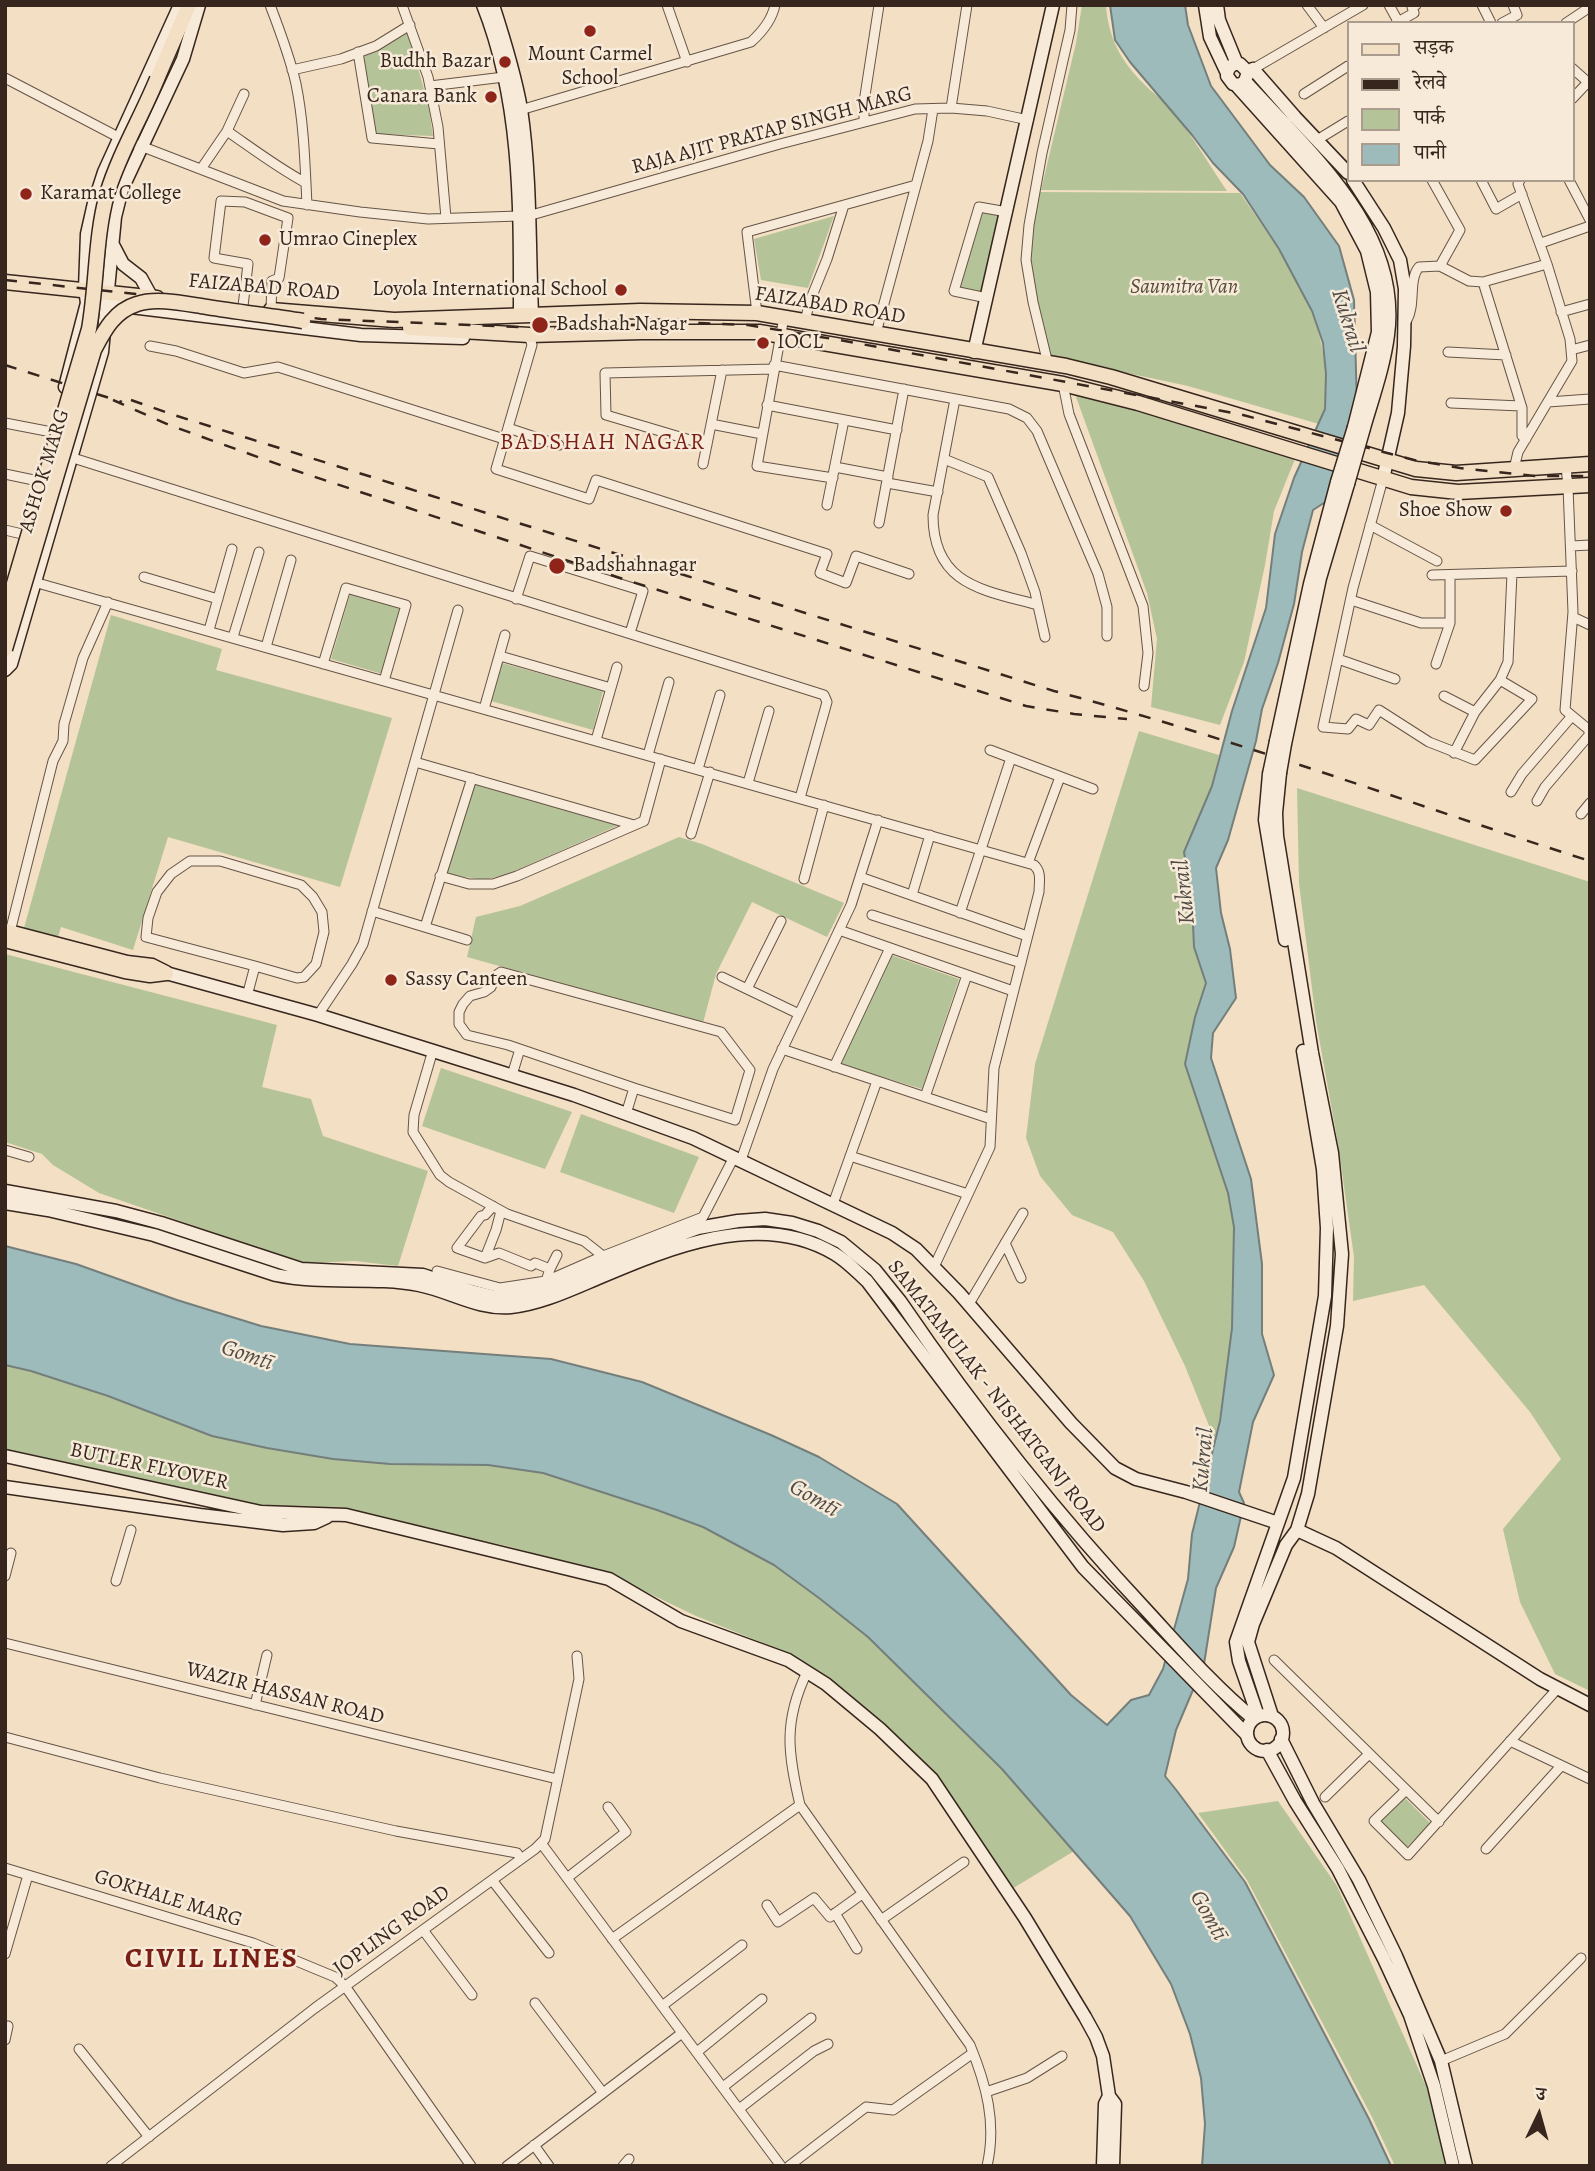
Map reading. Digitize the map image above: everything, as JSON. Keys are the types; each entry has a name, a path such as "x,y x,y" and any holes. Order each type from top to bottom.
{"main road":[{"path":"5,614 89,329 95,297 100,228 107,195 189,5"},
{"name":"FAIZABAD ROAD","path":"5,282 106,298 152,298 394,320 640,311 757,313 1048,364 1146,386 1416,469 1456,473 1590,464"},
{"path":"5,649 94,350 108,324 119,314 137,303 176,303 303,321 494,334"},
{"name":"FAIZABAD ROAD","path":"494,334 759,332 1063,384 1138,403 1410,487 1458,492 1590,485"},
{"path":"7,934 127,963 152,966 166,973"}],"street":[{"name":"ASHOK MARG","path":"6,588 70,368 86,296 87,234 94,203 104,172 180,5"},
{"name":"ASHOK MARG","path":"5,670 11,664 102,352 111,243 122,190 183,59 199,5"},
{"path":"270,5 292,70 304,140 307,205"},
{"path":"402,5 430,86 446,218"},
{"path":"483,5 516,111"},
{"path":"493,5 508,52 527,180 524,216 526,314"},
{"path":"667,5 687,62"},
{"path":"516,111 751,42 762,32 775,5"},
{"path":"864,122 864,102 879,5"},
{"path":"951,108 967,5"},
{"path":"974,352 1053,5"},
{"path":"1048,364 1026,260 1029,225 1070,30 1072,5"},
{"path":"1205,5 1210,37 1241,74 1260,105 1341,202 1367,251 1377,292 1378,332 1361,403 1313,571 1269,774 1267,843 1320,1125 1327,1228 1325,1296 1294,1478 1275,1522 1275,1554 1248,1642 1272,1716 1281,1726 1282,1739 1313,1803 1359,1880 1396,1956 1441,2062 1466,2166"},
{"path":"1217,5 1219,20 1241,74 1346,167"},
{"path":"1307,5 1324,28"},
{"path":"1241,74 1324,28 1348,19 1363,5"},
{"path":"1389,5 1397,21"},
{"path":"1400,21 1414,13 1412,8 1416,5"},
{"path":"1482,5 1490,21"},
{"path":"1506,21 1517,15 1513,5"},
{"path":"1569,21 1590,7"},
{"path":"292,70 341,59 376,46 410,25"},
{"path":"358,52 372,138 439,144"},
{"path":"1304,94 1346,67"},
{"path":"1574,70 1589,82 1574,97"},
{"path":"430,86 504,77"},
{"name":"RAJA AJIT PRATAP SINGH MARG","path":"5,78 120,138 283,201 428,219 524,216 915,109 987,111 1028,120"},
{"path":"201,169 227,131 244,94"},
{"path":"876,333 928,141 933,108"},
{"path":"1317,140 1346,122"},
{"path":"227,131 272,161 278,168 306,183"},
{"path":"1354,182 1384,228 1400,260 1405,289 1404,324 1398,413 1351,600 1323,727 1348,729 1356,719 1369,725 1379,710 1429,742 1475,760 1532,699 1500,680"},
{"path":"1433,182 1460,230 1440,266"},
{"path":"1482,182 1496,209 1522,194"},
{"path":"1514,469 1518,452 1572,361 1570,339 1548,264 1519,182"},
{"path":"1570,182 1590,219"},
{"path":"757,313 747,232 916,185"},
{"path":"243,306 248,264 214,258 221,201 244,202 288,218 279,278 272,281 271,310"},
{"path":"279,215 283,201"},
{"path":"805,321 844,205"},
{"path":"987,299 954,291 979,206 1007,212"},
{"path":"1541,243 1590,226"},
{"path":"111,243 124,264 141,278 152,298"},
{"path":"1404,324 1410,314 1415,270 1419,267 1440,266 1469,281 1483,282 1548,264"},
{"path":"5,275 33,279 49,287"},
{"path":"1483,282 1521,406 1522,436 1526,439"},
{"path":"5,287 37,290 49,287"},
{"name":"FAIZABAD ROAD","path":"106,298 361,335 477,338 494,334"},
{"path":"1561,312 1590,304"},
{"path":"784,317 757,466 832,478"},
{"path":"529,335 532,345 496,468 589,499 596,480 827,554 820,573 846,583 856,555 909,574"},
{"path":"1571,350 1590,345"},
{"path":"150,346 176,351 244,373 278,367 505,439"},
{"path":"1448,352 1506,355"},
{"path":"707,445 606,415 605,373 774,367 1009,409 1027,418 1037,431 1098,574 1107,607 1107,636"},
{"path":"70,368 95,373"},
{"path":"703,464 722,370"},
{"path":"1063,384 1069,414 1143,606 1148,653 1144,686"},
{"path":"879,523 904,389"},
{"name":"ASHOK MARG","path":"62,397 87,404"},
{"path":"955,399 933,515 933,534 940,553 953,574 969,585 1038,605"},
{"path":"1548,402 1590,399"},
{"path":"1451,403 1521,406"},
{"path":"767,405 897,430"},
{"path":"827,505 844,420"},
{"path":"5,423 76,438"},
{"path":"711,424 762,434"},
{"path":"508,428 559,444"},
{"path":"70,457 824,695 827,702 800,798"},
{"path":"944,459 988,477 1021,553 1045,637"},
{"path":"1537,801 1545,787 1590,734 1589,728 1565,710 1573,617 1566,466"},
{"path":"835,467 937,492"},
{"path":"5,474 62,486"},
{"path":"1370,525 1437,561"},
{"path":"5,530 22,534"},
{"path":"1571,546 1590,545"},
{"path":"209,630 232,549"},
{"path":"233,637 259,552"},
{"path":"516,599 530,556 643,591 630,633"},
{"path":"266,647 291,559"},
{"path":"1432,575 1572,571"},
{"path":"1454,753 1475,712 1500,680 1508,662 1513,573"},
{"path":"1436,664 1450,623 1450,575"},
{"path":"144,577 218,599"},
{"path":"34,582 1034,865 1040,874 1039,892 994,1068 990,1147 934,1267"},
{"path":"323,664 346,588 406,606 384,681"},
{"path":"1351,600 1421,623 1450,623"},
{"path":"7,934 53,761 63,741 64,724 83,658 108,602"},
{"path":"318,1015 363,944 458,610"},
{"path":"1573,617 1590,625"},
{"path":"484,709 505,635"},
{"path":"500,656 611,688"},
{"path":"1338,659 1395,679"},
{"path":"596,740 617,667"},
{"path":"648,755 668,682"},
{"path":"698,769 720,695"},
{"path":"1444,696 1475,712"},
{"path":"748,783 769,711"},
{"path":"1511,792 1522,774 1572,716"},
{"path":"990,750 1093,789"},
{"path":"960,912 1011,758"},
{"path":"440,876 468,884 493,884 644,821 662,759"},
{"path":"415,762 634,825"},
{"path":"691,834 710,772"},
{"path":"1028,863 1060,777"},
{"path":"425,927 472,778"},
{"path":"1581,814 1590,803"},
{"path":"804,879 824,805"},
{"path":"436,1271 500,1288 546,1281 703,1217 738,1159 782,1049 851,905 878,820"},
{"path":"912,895 930,835"},
{"path":"220,861 300,885 313,897 322,912 324,932 316,964 304,977 298,978 255,966 146,937 148,918 158,892 171,874 190,862 220,861"},
{"path":"860,877 1027,936"},
{"path":"372,911 467,940"},
{"path":"872,915 1021,963"},
{"path":"747,989 781,921"},
{"path":"839,930 1013,991"},
{"path":"834,1066 890,948"},
{"path":"247,996 255,966"},
{"path":"500,972 721,1032 750,1070 735,1120 634,1088 520,1049 467,1035 459,1024 463,1004 470,996 484,992 491,986 500,972"},
{"path":"166,973 433,1050 626,1114 693,1138 892,1233 916,1249 934,1267 1071,1423 1115,1468 1136,1479 1186,1492 1275,1522"},
{"path":"925,1097 967,975"},
{"path":"722,977 799,1014"},
{"path":"512,1075 520,1049"},
{"path":"782,1049 991,1119"},
{"path":"433,1050 414,1115 413,1132 440,1175 497,1208 584,1241 603,1256"},
{"path":"833,1204 877,1081"},
{"path":"626,1114 634,1088"},
{"path":"1256,1717 1236,1642 1275,1554 1297,1530 1307,1497 1336,1325 1342,1254 1333,1164 1320,1125"},
{"path":"5,1150 29,1157"},
{"path":"850,1156 968,1194"},
{"name":"SAMATAMULAK - NISHATGANJ ROAD","path":"5,1191 115,1218 276,1275 296,1279 421,1285 487,1307 512,1307 540,1301 659,1254 700,1241 741,1234 778,1234 807,1240 837,1255 867,1282 1054,1518 1083,1567 1247,1735"},
{"name":"SAMATAMULAK - NISHATGANJ ROAD","path":"5,1203 115,1218"},
{"path":"485,1258 496,1230 497,1208"},
{"path":"497,1208 481,1216 457,1248 485,1258 499,1253 531,1266 535,1263 550,1269"},
{"path":"968,1304 1023,1213"},
{"path":"1005,1243 1021,1278"},
{"path":"546,1281 557,1255"},
{"name":"BUTLER FLYOVER","path":"5,1456 284,1519"},
{"path":"5,1487 187,1514 284,1519 346,1515 609,1579 681,1621 788,1660 826,1684 880,1729 932,1779 1025,1918 1091,2027 1103,2056 1109,2096 1115,2104 1113,2166"},
{"path":"1290,1491 1307,1497"},
{"name":"SAMATAMULAK - NISHATGANJ ROAD","path":"1054,1518 1091,1552 1174,1640 1256,1717"},
{"path":"116,1581 131,1530"},
{"path":"1297,1530 1336,1548 1540,1679 1590,1705"},
{"path":"5,1576 11,1553"},
{"name":"WAZIR HASSAN ROAD","path":"5,1643 557,1779"},
{"path":"255,1704 267,1655"},
{"path":"577,1656 579,1679 545,1839 541,1843 781,2166"},
{"path":"1273,1660 1438,1822"},
{"path":"807,1672 797,1692 789,1739 790,1765 800,1805 970,2045 984,2080 991,2115 991,2151 987,2166"},
{"path":"1406,1790 1374,1821 1408,1856 1558,1688"},
{"path":"1272,1716 1256,1717 1248,1726 1247,1735 1254,1747 1267,1750 1282,1739"},
{"path":"5,1737 160,1778 396,1831 517,1853 522,1859"},
{"path":"1510,1741 1590,1779"},
{"path":"1267,1750 1338,1869 1410,2015 1434,2086 1453,2166"},
{"path":"1325,1797 1369,1754"},
{"path":"1486,1849 1561,1766"},
{"path":"612,1939 800,1805"},
{"path":"567,1878 626,1832 608,1807"},
{"name":"JOPLING ROAD","path":"111,2166 345,1986 541,1843"},
{"path":"881,1920 964,1862"},
{"name":"GOKHALE MARG","path":"5,1868 253,1943 335,1977 345,1986 471,2166"},
{"path":"5,1954 28,1875"},
{"path":"492,1880 549,1953"},
{"path":"767,1905 778,1922 814,1898 830,1917 862,1894"},
{"path":"835,1913 857,1949"},
{"path":"424,1930 472,1995"},
{"path":"662,2006 741,1945"},
{"path":"1441,2062 1505,2034 1581,1958"},
{"path":"696,2052 762,1999"},
{"path":"535,2003 603,2094"},
{"path":"723,2087 811,2018"},
{"path":"5,2040 8,2026"},
{"path":"507,2166 682,2033"},
{"path":"739,2109 814,2051 828,2044"},
{"path":"79,2049 149,2137"},
{"path":"789,2166 866,2108 892,2110 973,2053"},
{"path":"986,2092 1027,2078 1062,2056"},
{"path":"1103,2166 1105,2104 1109,2096"},
{"path":"534,2145 549,2166"}],"green space":[{"path":"1082,5 1106,5 1113,39 1123,59 1177,117 1227,191 1041,190 1076,43"},
{"path":"408,33 428,103 433,136 375,134 364,56"},
{"name":"Saumitra Van","path":"1037,192 1240,193 1298,282 1318,331 1326,383 1325,404 1319,424 1188,386 1047,356 1026,260"},
{"path":"983,212 1001,216 983,292 960,287"},
{"path":"834,216 808,288 761,280 754,239"},
{"path":"1075,394 1160,416 1295,459 1274,511 1244,662 1220,725 1151,707 1157,639 1147,593"},
{"path":"350,594 401,609 382,674 331,659"},
{"path":"111,615 222,649 216,670 392,718 340,887 168,837 133,950 61,927 58,937 24,928"},
{"path":"502,663 603,691 593,730 491,701"},
{"path":"1139,731 1219,755 1212,786 1184,852 1192,901 1194,947 1206,983 1195,1017 1234,1227 1232,1328 1216,1443 1185,1366 1144,1281 1113,1232 1072,1215 1040,1176 1026,1138 1035,1064"},
{"path":"475,783 619,825 508,874 484,880 447,874"},
{"path":"1297,788 1590,882 1590,1691 1555,1674 1520,1602 1503,1529 1561,1459 1530,1412 1424,1285 1353,1301 1354,1257 1338,1144 1316,1021 1299,883"},
{"path":"679,837 844,903 827,937 752,902 716,974 703,1023 467,957 476,917 520,906"},
{"path":"5,954 277,1025 262,1087 311,1099 323,1136 428,1171 398,1266 355,1261 307,1263 256,1247 99,1193 53,1165 42,1154 5,1142"},
{"path":"891,955 959,979 922,1089 840,1064"},
{"path":"441,1068 572,1112 545,1169 422,1126"},
{"path":"581,1114 699,1157 674,1213 560,1172"},
{"path":"5,1366 31,1371 108,1397 212,1436 267,1448 390,1464 518,1468 543,1473 703,1527 774,1565 868,1637 1002,1769 1074,1851 1012,1889 884,1727 819,1671 790,1654 696,1616 611,1575 507,1546 340,1511 267,1509 5,1456"},
{"path":"1404,1797 1431,1824 1406,1848 1379,1822"},
{"path":"1278,1801 1337,1886 1430,2095 1449,2166 1395,2166 1247,1880 1198,1813"}],"water":[{"path":"1110,5 1185,5 1188,25 1211,86 1270,165 1304,197 1339,246 1354,300 1357,406 1327,501 1313,510 1302,552 1294,604 1262,709 1256,741 1228,840 1216,868 1236,998 1213,1033 1211,1058 1251,1179 1262,1264 1262,1334 1274,1375 1253,1422 1239,1492 1244,1503 1234,1547 1216,1588 1204,1664 1176,1730 1165,1776 1245,1882 1391,2166 1202,2166 1205,2124 1201,2078 1190,2034 1171,1984 1130,1916 1002,1769 868,1637 774,1565 703,1527 543,1473 488,1465 390,1464 333,1459 267,1448 212,1436 108,1396 5,1365 5,1246 76,1264 261,1326 350,1344 551,1359 642,1382 819,1457 897,1504 1071,1695 1107,1725 1131,1700 1149,1695 1163,1669 1188,1579 1192,1534 1220,1421 1232,1328 1234,1227 1228,1193 1185,1064 1195,1017 1206,983 1194,947 1192,901 1184,852 1212,786 1232,711 1266,608 1275,534 1294,478 1325,409 1326,374 1323,343 1312,311 1279,249 1243,194 1213,163 1130,62 1115,40"}],"railway":[{"path":"5,280 145,295 321,319 546,328 699,323 748,325 1239,414 1414,460 1535,476 1590,476"},
{"path":"5,365 122,402"},
{"path":"113,400 169,425 294,470 620,578 1026,706 1127,719"},
{"path":"131,400 1054,691 1256,751 1590,861"}],"place":[{"name":"Mount Carmel School","path":"590,31"},
{"name":"Budhh Bazar","path":"505,62"},
{"name":"Canara Bank","path":"491,97"},
{"name":"Karamat College","path":"26,194"},
{"name":"Umrao Cineplex","path":"265,240"},
{"name":"Loyola International School","path":"621,290"},
{"name":"Badshah Nagar","path":"540,325"},
{"name":"IOCL","path":"763,343"},
{"name":"Shoe Show","path":"1506,511"},
{"name":"Badshahnagar","path":"557,566"},
{"name":"Sassy Canteen","path":"391,980"}],"district":[{"name":"BADSHAH NAGAR","path":"603,443"},
{"name":"CIVIL LINES","path":"212,1960"}],"water label":[{"name":"Kukrail","path":"1347,321"},
{"name":"Kukrail","path":"1185,892"},
{"name":"Gomtī","path":"247,1356"},
{"name":"Kukrail","path":"1204,1460"},
{"name":"Gomtī","path":"814,1499"},
{"name":"Gomtī","path":"1208,1916"}]}
